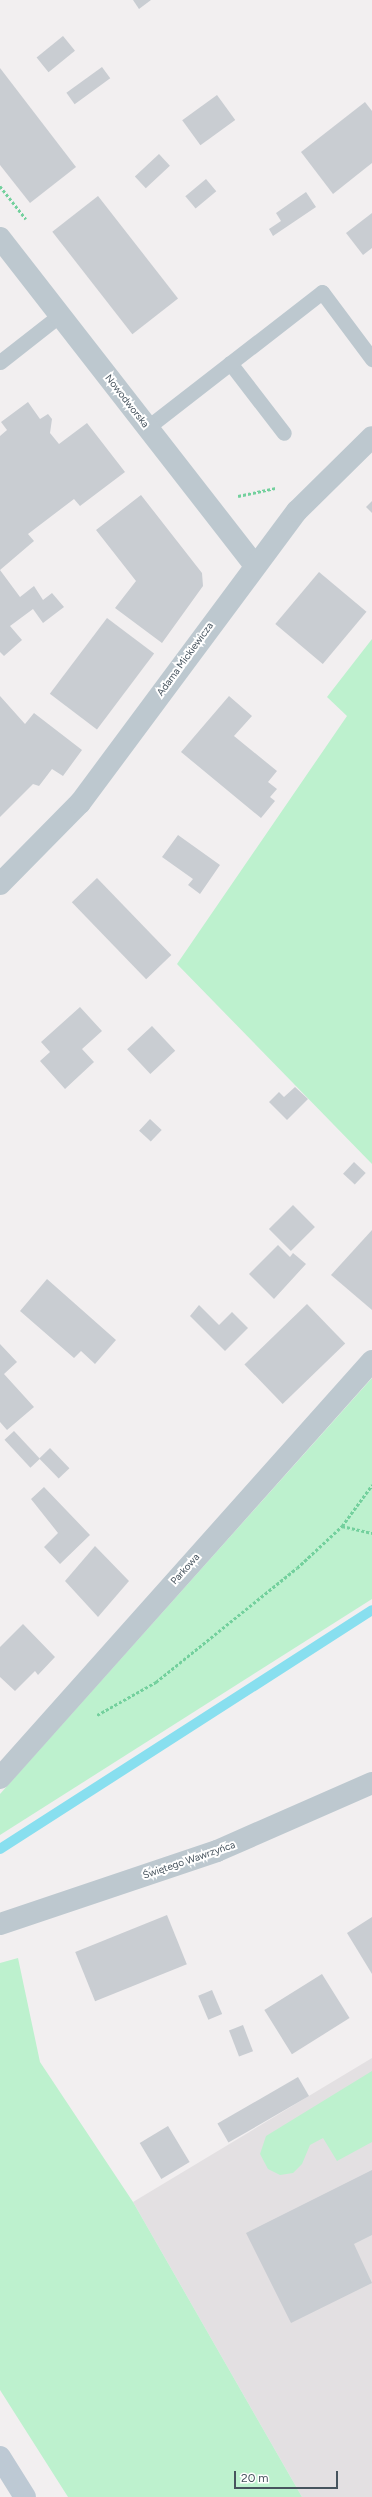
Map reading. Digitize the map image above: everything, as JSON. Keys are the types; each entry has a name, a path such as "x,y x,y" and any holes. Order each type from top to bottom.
{"main road":[{"path":"0,2457 25,2497"}],"street":[{"name":"Nowodworska","path":"0,238 254,564"},
{"name":"Adama Mickiewicza","path":"0,884 80,803 254,564 297,511 372,437"},
{"name":"Parkowa","path":"0,1778 372,1361"},
{"name":"Świętego Wawrzyńca","path":"0,1924 217,1851 372,1783"}],"lane":[{"path":"148,427 322,292 372,359"},
{"path":"0,362 60,316"},
{"path":"230,363 284,433"}],"path":[{"path":"92,1716 156,1682 297,1568 342,1526 372,1484"},
{"path":"342,1526 372,1533"}],"shaded area":[{"path":"372,2058 372,2497 302,2497 133,2202"}],"green space":[{"path":"372,639 372,1164 177,964 347,716 327,697"},
{"path":"372,1378 372,1599 0,1835 0,1794"},
{"path":"18,1958 40,2062 133,2202 302,2497 68,2497 0,2390 0,1963"},
{"path":"372,2071 372,2142 337,2161 323,2138 310,2145 302,2164 293,2173 280,2175 268,2169 260,2154 266,2136"}],"building":[{"path":"133,0 151,0 139,9"},
{"path":"63,36 75,51 49,72 37,57"},
{"path":"102,67 110,78 75,104 66,93"},
{"path":"0,68 76,167 30,203 0,165"},
{"path":"217,95 235,120 200,145 182,120"},
{"path":"365,102 372,111 372,163 333,194 301,152"},
{"path":"159,154 170,166 146,188 135,177"},
{"path":"206,179 216,191 196,209 185,196"},
{"path":"306,192 316,207 273,236 269,229 281,221 276,213"},
{"path":"98,196 178,298 132,334 52,232"},
{"path":"372,213 372,248 363,255 346,233"},
{"path":"28,402 40,419 48,414 52,419 50,433 59,444 87,423 125,472 80,506 74,499 28,534 34,541 0,570 0,436 7,430 1,422"},
{"path":"141,495 202,573 203,586 162,643 115,608 136,581 96,530"},
{"path":"372,501 372,513 366,507"},
{"path":"0,570 20,597 34,586 43,600 52,593 64,607 43,623 33,609 10,626 22,640 4,656 0,652"},
{"path":"319,572 366,612 323,664 275,624"},
{"path":"107,618 154,654 97,729 50,694"},
{"path":"0,696 25,724 34,713 82,750 63,776 52,769 39,786 33,784 0,817"},
{"path":"229,696 252,716 234,736 277,771 268,782 277,789 270,797 275,801 261,818 181,752"},
{"path":"178,835 220,865 200,894 188,885 193,879 162,857"},
{"path":"97,878 171,955 146,979 72,902"},
{"path":"80,1007 102,1031 82,1049 94,1062 65,1089 40,1061 50,1052 41,1042"},
{"path":"152,1026 175,1051 150,1074 127,1049"},
{"path":"295,1087 308,1099 287,1120 269,1102 279,1092 284,1097"},
{"path":"150,1119 162,1130 151,1142 139,1131"},
{"path":"354,1162 366,1173 355,1185 343,1174"},
{"path":"293,1205 315,1227 291,1251 269,1229"},
{"path":"372,1230 372,1310 331,1275"},
{"path":"278,1245 290,1257 293,1253 306,1264 274,1299 249,1274"},
{"path":"47,1279 116,1340 95,1364 81,1351 74,1358 20,1311"},
{"path":"307,1304 345,1344 283,1404 244,1364"},
{"path":"199,1305 219,1325 232,1312 248,1328 225,1351 190,1316"},
{"path":"0,1344 17,1362 4,1374 34,1407 7,1430 0,1422"},
{"path":"14,1431 40,1459 30,1468 4,1440"},
{"path":"50,1448 69,1468 59,1479 39,1458"},
{"path":"44,1487 90,1535 60,1564 44,1547 58,1533 31,1499"},
{"path":"95,1546 129,1581 98,1617 65,1581"},
{"path":"23,1624 55,1657 38,1675 35,1671 15,1691 0,1677 0,1647"},
{"path":"167,1915 187,1964 95,2001 75,1952"},
{"path":"372,1917 372,1974 347,1933"},
{"path":"322,1974 350,2018 292,2054 264,2010"},
{"path":"212,1990 222,2014 208,2020 198,1996"},
{"path":"243,2025 253,2051 239,2057 229,2030"},
{"path":"298,2077 309,2096 228,2143 217,2124"},
{"path":"168,2126 190,2162 161,2179 140,2143"},
{"path":"372,2170 372,2235 354,2244 372,2283 291,2323 246,2233"}],"waterway":[{"path":"0,1849 372,1610"}]}
